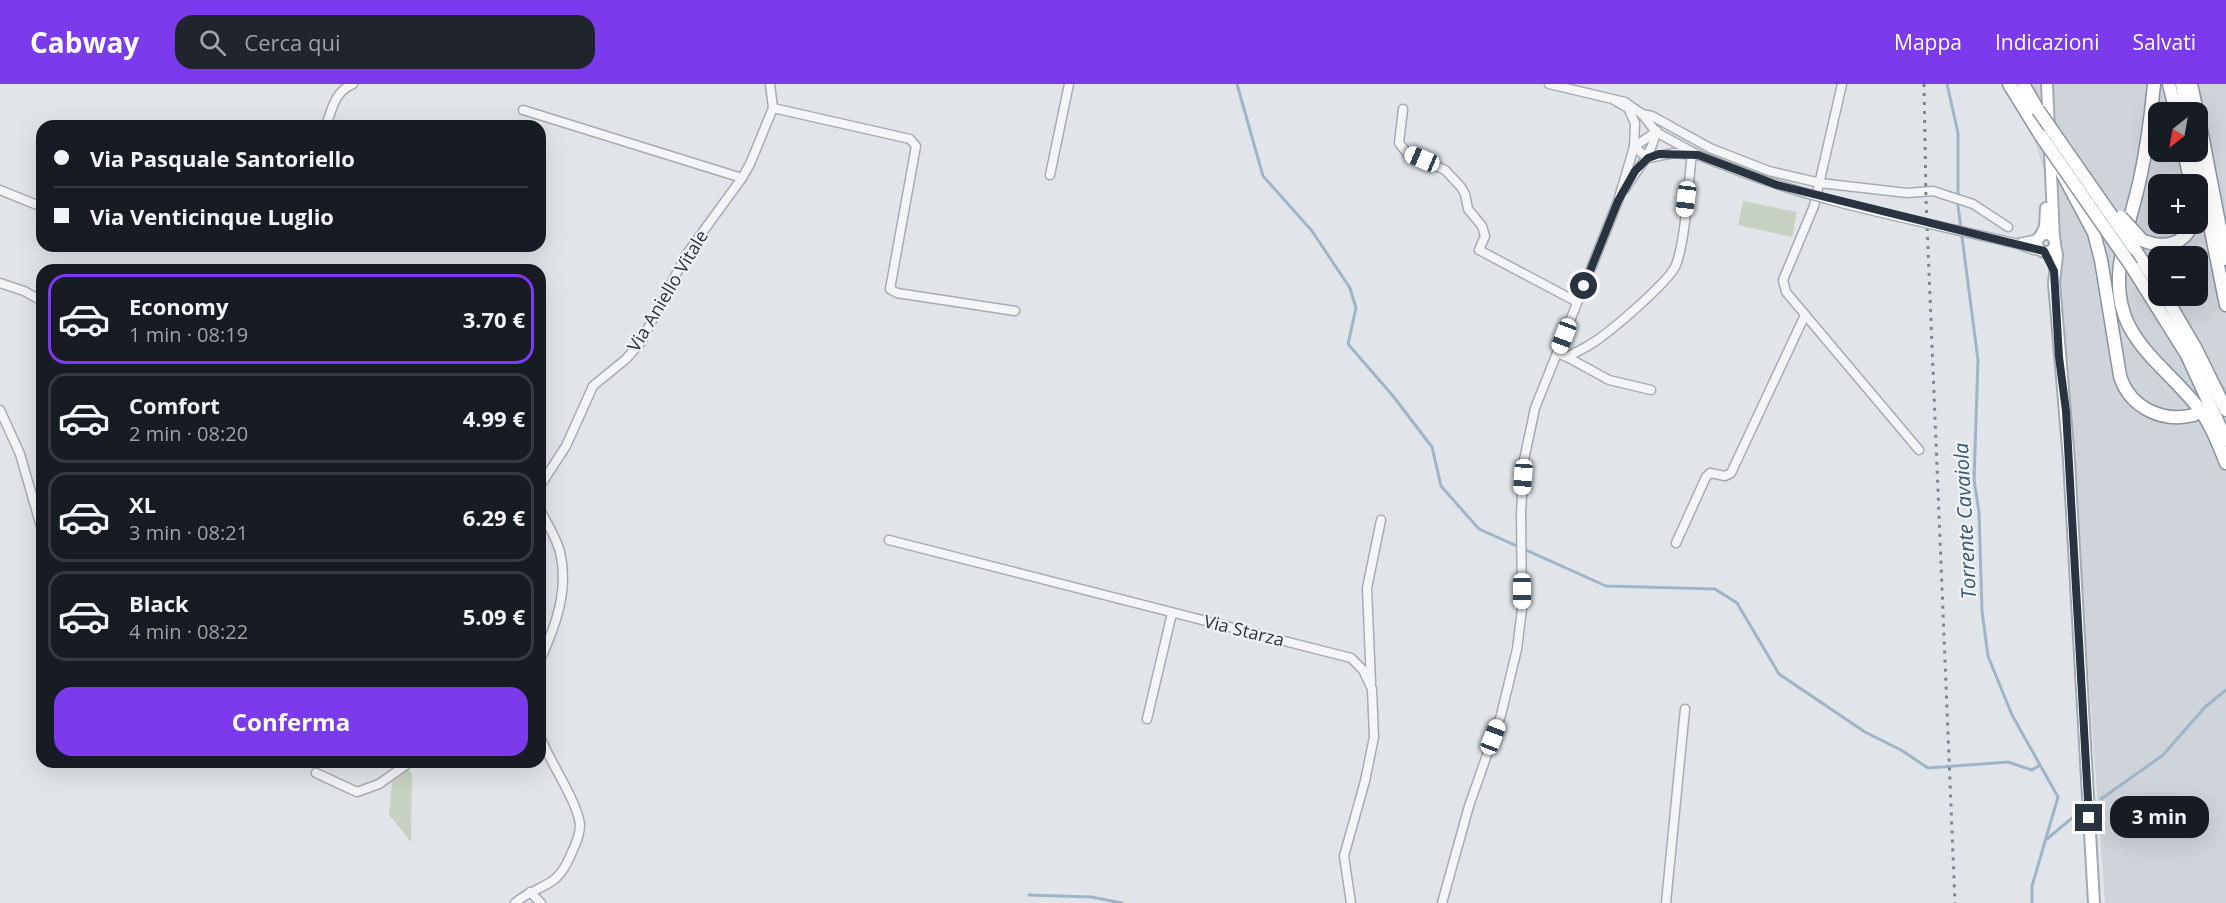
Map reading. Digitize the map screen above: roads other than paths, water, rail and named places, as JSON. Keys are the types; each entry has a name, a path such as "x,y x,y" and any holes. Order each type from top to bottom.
{"highway":[{"path":"2009,84 2053,154 2132,267 2187,355 2226,440"},
{"path":"2023,84 2047,124 2083,165 2123,220 2148,264"},
{"path":"2154,84 2149,136 2119,268 2120,298 2128,324 2138,340 2150,357 2198,407 2226,463"},
{"path":"2169,84 2174,102"},
{"path":"2182,84 2185,102"},
{"path":"2191,84 2195,102"},
{"path":"2053,154 2094,233 2120,376 2126,390 2138,404 2156,414 2182,418 2194,415"},
{"path":"2197,162 2226,305"},
{"path":"2207,162 2226,259"},
{"path":"2138,244 2174,244 2186,234"},
{"path":"2171,306 2196,349 2226,410"}],"main road":[{"path":"2040,84 2046,214 2045,227 2039,238 2039,247 2044,251 2054,271"},
{"path":"2047,84 2054,242 2057,255 2054,271 2059,357 2069,460 2094,903"},
{"path":"2039,238 2048,234 2054,242"},
{"path":"2044,251 2050,251 2054,242"}],"street":[{"path":"328,120 337,96 343,89 353,84"},
{"name":"Via Aniello Vitale","path":"546,477 566,446 593,386 626,359 641,342 686,255 742,178 773,108 770,84"},
{"path":"1050,175 1069,84"},
{"path":"1549,84 1624,102 1642,114 1656,132 1695,155 1777,185 2044,251"},
{"path":"1842,84 1814,206 1783,280 1786,292 1919,450"},
{"path":"1442,903 1469,806 1509,687 1517,649 1522,609 1521,493 1528,434 1535,408 1618,201 1634,147 1635,123 1628,108 1614,100"},
{"path":"773,108 910,139 916,146 890,289 897,293 1015,310"},
{"path":"1403,109 1399,143 1407,153 1445,170 1461,187 1468,210 1482,226 1485,236 1479,250 1577,302"},
{"path":"523,110 742,178"},
{"path":"1642,114 1666,122 1710,148 1769,171 1820,183 1907,193 1933,191 1964,201 1995,217 2008,227"},
{"path":"1635,123 1642,114"},
{"path":"1634,147 1666,122"},
{"path":"1648,158 1656,132"},
{"path":"1634,147 1648,158"},
{"path":"1618,201 1635,171 1648,158 1659,154 1695,155"},
{"path":"1567,357 1592,343 1613,326 1653,292 1676,265 1695,155"},
{"path":"0,190 36,205"},
{"path":"2018,244 2039,238"},
{"path":"0,284 24,291 36,298"},
{"path":"1676,543 1706,477 1710,473 1725,476 1731,472 1805,315"},
{"path":"1557,353 1610,380 1651,390"},
{"path":"0,410 20,454 36,509"},
{"path":"1372,689 1367,588 1381,520"},
{"path":"546,522 560,550 563,583 553,630 546,646"},
{"name":"Via Starza","path":"889,540 1351,658 1364,670 1372,689 1374,737 1365,781 1344,856 1351,903"},
{"path":"1146,719 1172,613"},
{"path":"1666,903 1685,709"},
{"path":"515,903 557,878 567,863 580,828 578,816 546,759"},
{"path":"316,773 357,792 379,784 402,768"},
{"path":"530,892 541,903"}],"waterway":[{"path":"1237,84 1263,176 1312,231 1350,288 1356,308 1348,344 1393,396 1432,447 1441,486 1479,529 1606,586 1715,589 1737,603 1779,674 1865,732 1901,750 1928,768 2008,762 2032,770 2040,765"},
{"name":"Torrente Cavaiola","path":"1947,84 1958,133 1958,206 1978,360 1974,480 1979,512 1982,611 1988,656 2012,715 2058,797 2032,886 2032,903"},
{"path":"2101,799 2163,755 2205,707 2226,690"},
{"path":"2047,839 2078,813"},
{"path":"1029,895 1091,897 1122,903"}],"tunnel":[{"path":"2213,403 2226,388"}],"railway":[{"path":"1924,84 1926,199 1955,903"}]}
